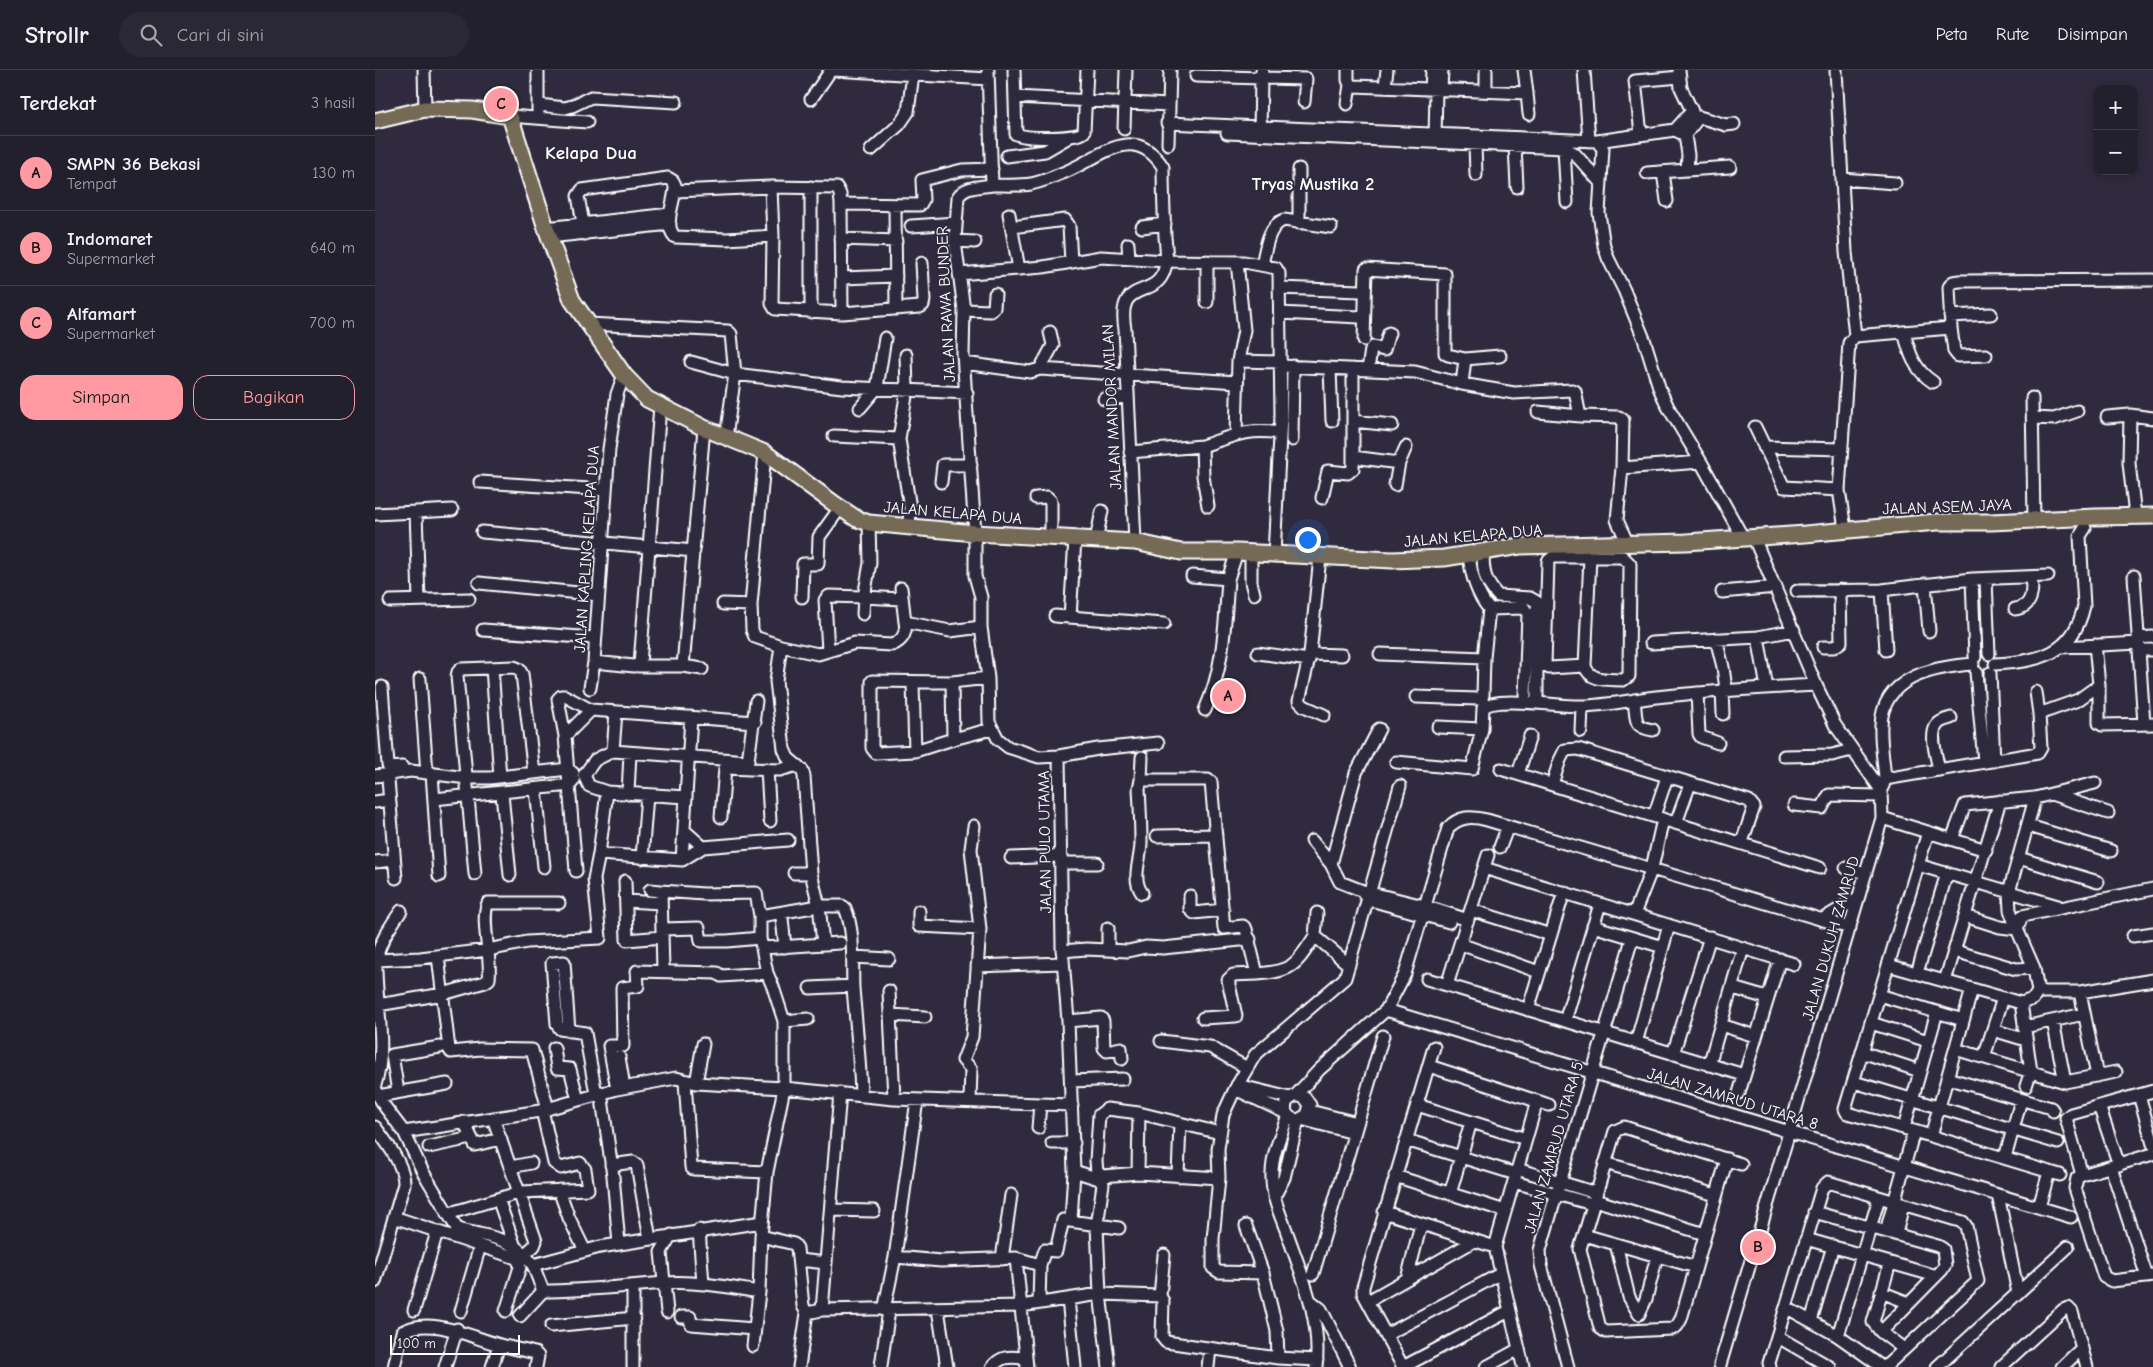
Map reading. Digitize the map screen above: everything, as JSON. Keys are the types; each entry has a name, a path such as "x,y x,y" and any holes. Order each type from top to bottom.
{"main road":[{"path":"375,121 425,109 472,110 511,116"},
{"name":"JALAN KELAPA DUA","path":"511,116 547,233 572,300 624,375 647,399 704,428 765,453 857,519 869,523 975,533 1135,542 1181,552 1274,554 1392,560 1444,558 1519,546 1590,552 1628,544 1749,538"},
{"name":"JALAN ASEM JAYA","path":"1749,538 1937,522 2034,521 2153,516"}],"street":[{"path":"424,70 425,109"},
{"path":"538,70 538,117"},
{"path":"811,99 832,70 913,74 988,74 992,185 1030,184 1063,174 1112,148 1126,144 1154,153 1163,167 1166,261"},
{"path":"1014,70 1016,134 1013,156 1045,151 1069,137"},
{"path":"1016,134 1069,137 1080,135 1084,132 1087,70"},
{"path":"1124,129 1126,70"},
{"path":"1168,144 1170,70"},
{"path":"1347,104 1350,84 1348,70"},
{"path":"1385,86 1387,70"},
{"path":"1432,70 1436,89 1435,138"},
{"path":"1436,89 1442,70"},
{"path":"1486,70 1486,91"},
{"path":"1524,70 1529,114"},
{"path":"1584,70 1593,141 1603,150 1599,213 1604,246 1644,339 1660,390 1668,407 1749,538 1776,587 1816,685 1835,725 1852,750 1883,788"},
{"path":"1836,70 1842,178 1855,336"},
{"path":"1196,76 1217,73 1306,75 1304,102"},
{"path":"1641,134 1635,75 1679,73 1681,88 1696,114 1726,124 1734,124"},
{"path":"871,150 899,125 909,112 913,74"},
{"path":"1260,131 1261,74"},
{"path":"1350,84 1527,93"},
{"path":"539,105 565,108 591,97 676,102"},
{"path":"1015,97 1169,105"},
{"path":"1167,127 1532,143 1593,141 1641,134 1680,132 1696,114"},
{"path":"511,116 587,122"},
{"path":"1680,132 1688,155 1687,170"},
{"path":"1435,138 1475,144 1515,146 1532,143 1564,148 1574,153 1600,182"},
{"path":"1475,144 1476,176"},
{"path":"1515,146 1517,187"},
{"path":"1564,148 1567,202"},
{"path":"841,204 895,206 920,204 923,200 922,180 962,170 964,164 992,165"},
{"path":"1647,173 1730,167"},
{"path":"1299,169 1299,222"},
{"path":"1663,172 1667,201"},
{"path":"584,229 579,196 581,190 669,178 673,180 675,191 672,198 670,219 671,233 675,237 727,239 773,236"},
{"path":"1842,178 1895,183"},
{"name":"JALAN RAWA BUNDER","path":"975,533 964,363 964,310 955,241 958,197 961,192 966,189 992,185"},
{"path":"771,187 773,307 775,309 842,313 923,305 922,263"},
{"path":"675,191 771,187 837,188 841,204 842,313"},
{"path":"811,188 811,312"},
{"path":"895,206 896,309"},
{"path":"1009,214 1019,269"},
{"path":"547,233 670,219"},
{"path":"1012,227 1065,220 1069,226 1071,262"},
{"path":"1261,264 1272,229 1284,220 1331,227"},
{"path":"911,226 956,223"},
{"path":"1142,227 1165,224"},
{"path":"841,240 896,240"},
{"path":"955,241 975,242"},
{"path":"1128,244 1129,258"},
{"path":"959,274 1019,269 1101,257 1166,261 1237,262 1261,264 1276,268 1279,273 1279,313 1292,440"},
{"name":"JALAN MANDOR MILAN","path":"1135,542 1123,313 1125,301 1156,284 1163,275 1166,261"},
{"path":"1207,261 1207,302"},
{"path":"1236,435 1238,361 1244,330 1237,262"},
{"path":"1364,340 1366,269 1445,274 1445,353 1465,359 1500,356"},
{"path":"842,278 896,276"},
{"path":"1986,355 1958,356 1955,354 1950,322 1949,286 1953,282 1959,280 2153,280"},
{"path":"1279,288 1359,291"},
{"path":"964,310 991,312 994,308 995,294"},
{"path":"1279,313 1359,317"},
{"path":"1845,529 1839,490 1849,343 1855,336 1905,332 1991,314"},
{"path":"588,324 728,332 731,334 726,437"},
{"path":"1040,369 1053,344 1050,332"},
{"path":"1905,332 1911,356 1919,371 1933,382"},
{"path":"1369,370 1371,349 1375,347 1385,350 1389,333"},
{"path":"860,408 877,388 885,338"},
{"path":"906,355 907,390 899,439 909,508 909,527"},
{"path":"1462,384 1465,359"},
{"path":"1238,361 1330,369 1423,373 1462,384 1514,393 1573,390 1575,391 1580,416"},
{"path":"691,362 729,372 842,387 967,393"},
{"path":"964,363 1030,372 1040,369 1127,373 1237,382"},
{"path":"1274,554 1285,365"},
{"path":"1330,369 1332,421"},
{"path":"1322,498 1327,472 1330,470 1352,472 1353,369"},
{"name":"JALAN KAPLING KELAPA DUA","path":"624,375 617,394 609,449 594,662 638,666 683,666 702,669"},
{"path":"1104,400 1128,397"},
{"path":"2032,398 2034,521"},
{"path":"638,666 640,664 660,406"},
{"path":"2033,418 2054,418 2077,411"},
{"path":"1538,412 1621,418 1622,468 1617,520 1628,544"},
{"path":"2130,415 2129,463 2135,516"},
{"path":"2107,418 2130,415 2153,418"},
{"path":"1353,421 1392,425"},
{"path":"1755,427 1784,487 1839,490"},
{"path":"683,666 704,428"},
{"path":"1130,452 1202,446 1236,435 1260,430 1280,433"},
{"path":"834,436 899,439"},
{"path":"1202,446 1203,476 1208,506"},
{"path":"1395,485 1399,462 1406,447"},
{"path":"1764,447 1842,449"},
{"path":"765,453 751,605 752,630 755,637 781,646 818,654 855,643 898,643 905,633 901,594 863,597 829,596 826,598 828,651"},
{"path":"1353,457 1399,462"},
{"path":"1622,468 1701,462"},
{"path":"941,482 943,465 971,465"},
{"path":"480,482 606,490"},
{"path":"1036,498 1047,498 1051,501 1051,538"},
{"path":"802,596 803,564 818,564 819,537 840,508"},
{"path":"375,514 452,510"},
{"path":"1096,540 1102,511"},
{"path":"416,512 419,600"},
{"path":"863,614 863,597 870,563 869,523"},
{"path":"2062,647 2076,628 2084,606 2081,536 2085,528"},
{"path":"482,532 495,531 694,551"},
{"path":"975,533 975,576 981,598 981,627 988,678 989,722 992,730 953,739 915,751 874,752 872,748 872,681 952,682 988,678"},
{"path":"1070,617 1075,539"},
{"path":"1585,666 1549,668 1545,665 1547,564 1553,557 1590,552 1623,557 1630,564 1629,676 1623,680 1592,677 1587,674 1585,666 1590,552"},
{"path":"1205,710 1212,695 1219,669 1228,579 1244,553"},
{"path":"1244,553 1254,594"},
{"path":"1417,697 1481,698 1489,609 1476,588 1471,572 1476,553"},
{"path":"1476,553 1488,585 1498,596 1530,598 1537,602 1537,703"},
{"path":"1320,557 1310,657 1299,703 1324,715"},
{"path":"1192,576 1228,579"},
{"path":"1797,591 1882,590 1972,579 2048,576"},
{"path":"2095,645 2099,685 2099,723 2149,724 2139,644 2134,576"},
{"path":"2015,609 2025,606 2031,598 2033,590 2031,577"},
{"path":"1972,579 1975,665 1989,762"},
{"path":"1986,579 1991,664 1989,762"},
{"path":"479,583 598,595"},
{"path":"1925,584 1929,631"},
{"path":"1722,592 1776,587"},
{"path":"1823,647 1834,647 1841,642 1840,590"},
{"path":"1882,590 1886,650"},
{"path":"390,600 469,599"},
{"path":"723,604 751,605"},
{"path":"1489,609 1524,608 1528,614 1525,696"},
{"path":"1055,616 1163,624"},
{"path":"905,622 950,631 981,627"},
{"path":"483,630 595,638"},
{"path":"1651,643 1758,637 1794,630"},
{"path":"1758,637 1767,688"},
{"path":"2139,644 2153,637"},
{"path":"1716,638 1723,667 1723,714"},
{"path":"1975,665 1979,654 1991,664 2016,663 2042,657 2062,647 2139,644 2153,650"},
{"path":"781,646 776,681 782,738 788,758 802,770 804,776 811,873 819,910 823,944"},
{"path":"1258,653 1310,657 1342,655"},
{"path":"1380,654 1484,658"},
{"path":"590,688 594,662"},
{"path":"1975,665 1985,675 1991,664"},
{"name":"JALAN DUKUH ZAMRUD","path":"1717,1366 1790,1132 1882,818 1881,724 1890,697 1912,678 1924,672 1975,665"},
{"path":"475,874 458,672 461,670 514,666 519,669 522,674 534,773"},
{"path":"492,668 500,777"},
{"path":"420,679 429,770 434,799 439,876"},
{"path":"952,682 953,739"},
{"path":"913,683 915,751"},
{"path":"1396,762 1472,769 1482,730 1485,706 1506,702 1582,706 1724,690 1816,685"},
{"path":"2039,714 2078,700 2099,685"},
{"path":"382,687 388,765 390,768 429,770 467,778 534,773 575,776 589,786 607,792 686,797"},
{"path":"1795,805 1822,808 1829,796 1883,788 1939,770 2038,753 2040,751 2041,728 2036,692"},
{"path":"1697,693 1699,734 1701,737 1718,743"},
{"path":"576,871 575,776 558,699 561,696 565,696 591,710 755,722"},
{"path":"1634,700 1638,725 1641,728 1653,730"},
{"path":"434,799 502,794 536,789 575,776 595,760 613,751 748,761 755,722 756,702"},
{"path":"1581,731 1582,706"},
{"path":"565,736 591,710"},
{"path":"613,751 616,712"},
{"path":"682,860 691,717"},
{"path":"1939,770 1934,740 1935,729 1939,723 1951,718"},
{"path":"1438,727 1482,730"},
{"path":"1331,864 1356,773 1379,729"},
{"name":"JALAN PULO UTAMA","path":"992,730 998,739 1008,747 1039,756 1059,756 1063,957 1074,1143 1071,1221"},
{"path":"1517,774 1530,736"},
{"path":"1059,756 1098,749 1158,743"},
{"path":"1552,784 1565,750 1574,748 1753,803 1754,807 1742,842"},
{"path":"1783,756 1832,755 1852,750"},
{"path":"628,794 630,752"},
{"path":"1141,757 1139,788 1141,845 1136,876 1138,888 1142,893"},
{"path":"721,817 725,768 780,770 797,765"},
{"path":"767,769 769,820"},
{"path":"1501,769 1742,842 1820,868"},
{"path":"375,776 429,770"},
{"path":"1634,914 1651,868 1667,777"},
{"path":"388,779 396,878"},
{"path":"1141,780 1208,780 1211,782 1225,929 1245,927 1250,939 1257,974"},
{"path":"1952,839 1965,805 2035,798 2095,783"},
{"path":"1677,823 1690,784"},
{"path":"1263,1273 1219,1272 1213,1268 1213,1239 1219,1178 1218,1149 1223,1115 1236,1087 1255,1055 1345,978 1366,893 1400,786"},
{"path":"536,789 544,866"},
{"path":"377,960 488,950 527,942 600,938 594,879 607,792"},
{"path":"502,794 509,876"},
{"path":"2050,794 2107,813"},
{"path":"642,858 647,795"},
{"path":"1888,965 2021,1003 2033,999 2038,992 2034,968 2010,910 2009,892 2029,826 2035,798"},
{"path":"375,802 389,800"},
{"path":"1945,982 2001,801"},
{"path":"1298,1113 1285,1105 1319,1070 1386,1010 1405,974 1444,838 1452,823 1465,818 1475,817 1507,826 1849,928"},
{"path":"1882,818 1986,850"},
{"path":"970,1101 971,1069 963,1060 972,1038 980,929 972,856 974,826"},
{"path":"1500,847 1507,826"},
{"path":"2029,826 2111,851"},
{"path":"684,830 703,847"},
{"path":"1928,832 1845,1110 1847,1113 1909,1129 2055,1174 2039,1208"},
{"path":"1157,836 1216,835"},
{"path":"599,854 682,860 703,847 788,840"},
{"path":"1312,841 1331,864 1339,882 1366,893 1423,910 1551,935"},
{"path":"1447,985 1488,855"},
{"path":"1011,858 1061,859 1097,863"},
{"path":"2019,858 2098,882"},
{"path":"375,862 394,860"},
{"path":"1918,865 2060,906"},
{"path":"1484,868 1794,964"},
{"path":"1846,868 1866,872"},
{"path":"794,873 811,873"},
{"path":"1917,973 1947,873"},
{"path":"625,881 627,940 699,928 701,941 761,943 785,947 840,943"},
{"path":"2017,929 2022,916 2060,906 2153,889"},
{"path":"663,971 661,903 655,890 704,894 756,893 760,916 761,943 767,973 784,1021 784,1088 767,1172 761,1236 759,1292 753,1346"},
{"path":"1528,1010 1564,892"},
{"path":"1190,896 1190,909 1194,913 1223,910"},
{"path":"1823,919 1858,898"},
{"path":"626,901 661,903"},
{"path":"378,1005 443,994 485,982 489,979 485,910 488,903 559,903"},
{"path":"1565,1021 1600,904"},
{"path":"760,916 842,906 845,908 853,957 853,986 860,1057 861,1095"},
{"path":"401,911 389,927 377,960 375,988 378,1005 381,1068 376,1090 404,1132 423,1172 447,1214 459,1229 514,1244 533,1265 543,1290"},
{"path":"919,911 919,926 980,929"},
{"path":"1203,1018 1236,1016 1229,980 1233,975 1257,974 1289,967 1297,960 1315,936 1317,912"},
{"path":"1965,916 2000,927 2017,929"},
{"path":"782,918 785,947"},
{"path":"1636,1043 1669,925"},
{"path":"1593,926 1663,947"},
{"path":"1108,928 1108,950"},
{"path":"2133,936 2153,933"},
{"path":"1315,936 1349,965"},
{"path":"1673,1054 1710,937"},
{"path":"977,966 1063,957 1086,949 1133,950 1145,947 1163,948 1250,939"},
{"name":"JALAN ZAMRUD UTARA 5","path":"1567,1367 1539,1257 1559,1182 1632,939"},
{"path":"1460,944 1539,972"},
{"path":"1709,1065 1733,988 1743,948"},
{"path":"1955,951 2016,968 2034,968"},
{"path":"438,956 449,1049 451,1052 480,1049 532,1050 554,1163 561,1168 580,1163 585,1169 588,1189 521,1192 447,1214"},
{"path":"853,957 889,959"},
{"path":"1739,1093 1780,959"},
{"path":"569,1031 564,962 552,963 557,1024 560,1029 569,1031 585,1032 611,1165 619,1244"},
{"path":"621,1088 609,1046 623,1046 622,988 637,986 637,971 717,973 721,976 767,973"},
{"path":"1427,979 1744,1075"},
{"path":"2038,992 2080,992 2153,980"},
{"path":"810,988 853,986"},
{"path":"1733,988 1767,998"},
{"path":"1931,1136 1972,989"},
{"path":"889,991 895,1099"},
{"path":"2080,992 2097,1076"},
{"path":"1879,995 1963,1020"},
{"path":"1984,1057 2003,998"},
{"path":"2021,1003 2031,1071 2026,1086"},
{"name":"JALAN ZAMRUD UTARA 8","path":"1386,1010 2071,1217"},
{"path":"1896,1234 1911,1100 1937,1012"},
{"path":"2024,1027 2085,1014"},
{"path":"890,1015 925,1017"},
{"path":"1068,1021 1101,1018 1103,1021 1104,1048 1107,1051 1121,1048 1123,1059"},
{"path":"784,1021 808,1019"},
{"path":"2053,1021 2065,1082"},
{"path":"1871,1023 1929,1041"},
{"path":"1721,1025 1755,1036"},
{"path":"1993,1030 2026,1040"},
{"path":"1313,1274 1383,1036"},
{"path":"1161,1041 1210,1047 1247,1068"},
{"path":"696,1084 703,1044"},
{"path":"399,1092 392,1055 440,1047"},
{"path":"1435,1047 1384,1212 1363,1287 1363,1293 1403,1367 1509,1311"},
{"path":"554,1048 557,1068 570,1069 579,1100"},
{"path":"1955,1049 2065,1082 2116,1072"},
{"path":"1862,1052 1920,1070"},
{"path":"619,1057 621,1088"},
{"path":"1429,1066 1549,1105"},
{"path":"1298,1113 1319,1070"},
{"path":"404,1132 545,1109 598,1093 676,1078 696,1084 784,1088 895,1099 1072,1104"},
{"path":"1947,1078 2051,1108 2053,1111"},
{"path":"1071,1081 1123,1079"},
{"path":"685,1082 691,1168 767,1172"},
{"path":"1854,1082 2057,1143"},
{"path":"376,1090 399,1092 447,1084"},
{"path":"1163,1255 1160,1296 1163,1301 1162,1337 1164,1340 1210,1349 1317,1363 1311,1301 1274,1197 1284,1178 1301,1096 1236,1087"},
{"path":"1236,1087 1298,1113 1356,1128"},
{"path":"2082,1175 2066,1118 2071,1114 2153,1090"},
{"path":"822,1310 840,1093"},
{"path":"2099,1106 2115,1166 2150,1277 2112,1281 2104,1277 2075,1188 2077,1178 2082,1175 2115,1166 2152,1155 2139,1095"},
{"path":"881,1366 886,1310 917,1100"},
{"path":"2005,1158 2021,1100"},
{"path":"1523,1366 1495,1247 1537,1101"},
{"path":"1038,1128 1040,1104"},
{"path":"1417,1105 1526,1139"},
{"path":"1219,1178 1138,1173 1103,1176 1097,1172 1096,1161 1099,1114 1107,1109 1139,1113 1220,1133"},
{"path":"1138,1173 1139,1113"},
{"path":"493,1118 521,1192 536,1241 534,1246 525,1254"},
{"path":"464,1122 475,1145 501,1139"},
{"path":"1450,1194 1471,1122"},
{"path":"1178,1176 1180,1124"},
{"path":"375,1127 385,1140 405,1176 375,1282"},
{"path":"1727,1159 1681,1319 1677,1326 1672,1329 1606,1332 1600,1328 1581,1253 1594,1199 1615,1131 1624,1127 1727,1159 1741,1164"},
{"path":"429,1147 471,1138"},
{"path":"1406,1140 1516,1175 1556,1194 1594,1199"},
{"path":"1052,1143 1074,1143"},
{"path":"611,1165 633,1162 637,1165 650,1239"},
{"path":"511,1167 531,1163"},
{"path":"1605,1163 1716,1195"},
{"path":"1074,1171 1099,1178 1103,1184 1097,1226 1100,1294 1109,1367"},
{"path":"1516,1175 1559,1182 1594,1199 1705,1234"},
{"path":"1395,1176 1505,1211"},
{"path":"1770,1367 1769,1363 1787,1308 1814,1212 1826,1182 1963,1222 1966,1226 1978,1281 1883,1367 1838,1336 1787,1308"},
{"path":"559,1190 569,1218 585,1251"},
{"path":"1002,1259 1011,1195"},
{"path":"1998,1195 2018,1293"},
{"path":"1838,1336 1879,1198"},
{"path":"498,1199 514,1244"},
{"path":"1888,1224 1899,1204"},
{"path":"831,1210 874,1211"},
{"path":"1384,1212 1495,1247"},
{"path":"1814,1212 1896,1234 1941,1248 1944,1251 1945,1265 1881,1332"},
{"path":"393,1217 516,1258 520,1268 506,1311"},
{"path":"1039,1303 1040,1264 1045,1250 1056,1251 1062,1221 1119,1228"},
{"path":"533,1265 619,1244 699,1230 762,1222"},
{"path":"1407,1279 1421,1224"},
{"path":"1245,1226 1263,1273 1277,1331 1278,1358"},
{"path":"699,1230 703,1284"},
{"path":"414,1310 437,1232"},
{"path":"667,1312 661,1252 671,1235"},
{"path":"1584,1235 1696,1267"},
{"path":"761,1236 794,1244 797,1248 803,1306 807,1313 799,1367"},
{"path":"1807,1239 1936,1276"},
{"path":"1368,1301 1474,1241"},
{"path":"1616,1244 1629,1297 1639,1314 1640,1330"},
{"path":"461,1311 480,1246"},
{"path":"1811,1321 1833,1246"},
{"path":"1937,1367 2068,1247"},
{"path":"1639,1314 1646,1298 1657,1256"},
{"path":"895,1257 941,1261 1016,1258 1040,1264"},
{"path":"992,1367 999,1359 1004,1357 1026,1362 1016,1258"},
{"path":"799,1260 826,1263"},
{"path":"1890,1263 1873,1322 1881,1332 1904,1349"},
{"path":"1386,1335 1500,1274"},
{"path":"543,1290 568,1291 665,1283 703,1284 759,1292"},
{"path":"633,1286 633,1367"},
{"path":"520,1316 543,1290"},
{"path":"1881,1292 1909,1302"},
{"path":"807,1313 822,1310 1021,1306 1100,1294 1160,1296"},
{"path":"1068,1299 1075,1367"},
{"path":"1311,1301 1321,1309 1350,1367"},
{"path":"938,1309 947,1367"},
{"path":"2001,1367 2065,1309 2071,1310 2087,1367"},
{"path":"681,1317 690,1317 691,1324 754,1329"},
{"path":"551,1326 633,1318"},
{"path":"394,1367 402,1332 416,1326 457,1329 499,1345 535,1353 538,1356 536,1367"},
{"path":"445,1367 457,1329"},
{"path":"1778,1337 1830,1367"},
{"path":"491,1367 499,1345"},
{"path":"2062,1367 2082,1348"},
{"path":"1208,1367 1210,1349"},
{"path":"1486,1367 1519,1350"}],"place":[{"name":"Alfamart","path":"501,104"},
{"name":"SMPN 36 Bekasi","path":"1228,696"},
{"name":"Indomaret","path":"1758,1247"}],"district":[{"name":"Kelapa Dua","path":"591,152"},
{"name":"Tryas Mustika 2","path":"1313,184"}]}
